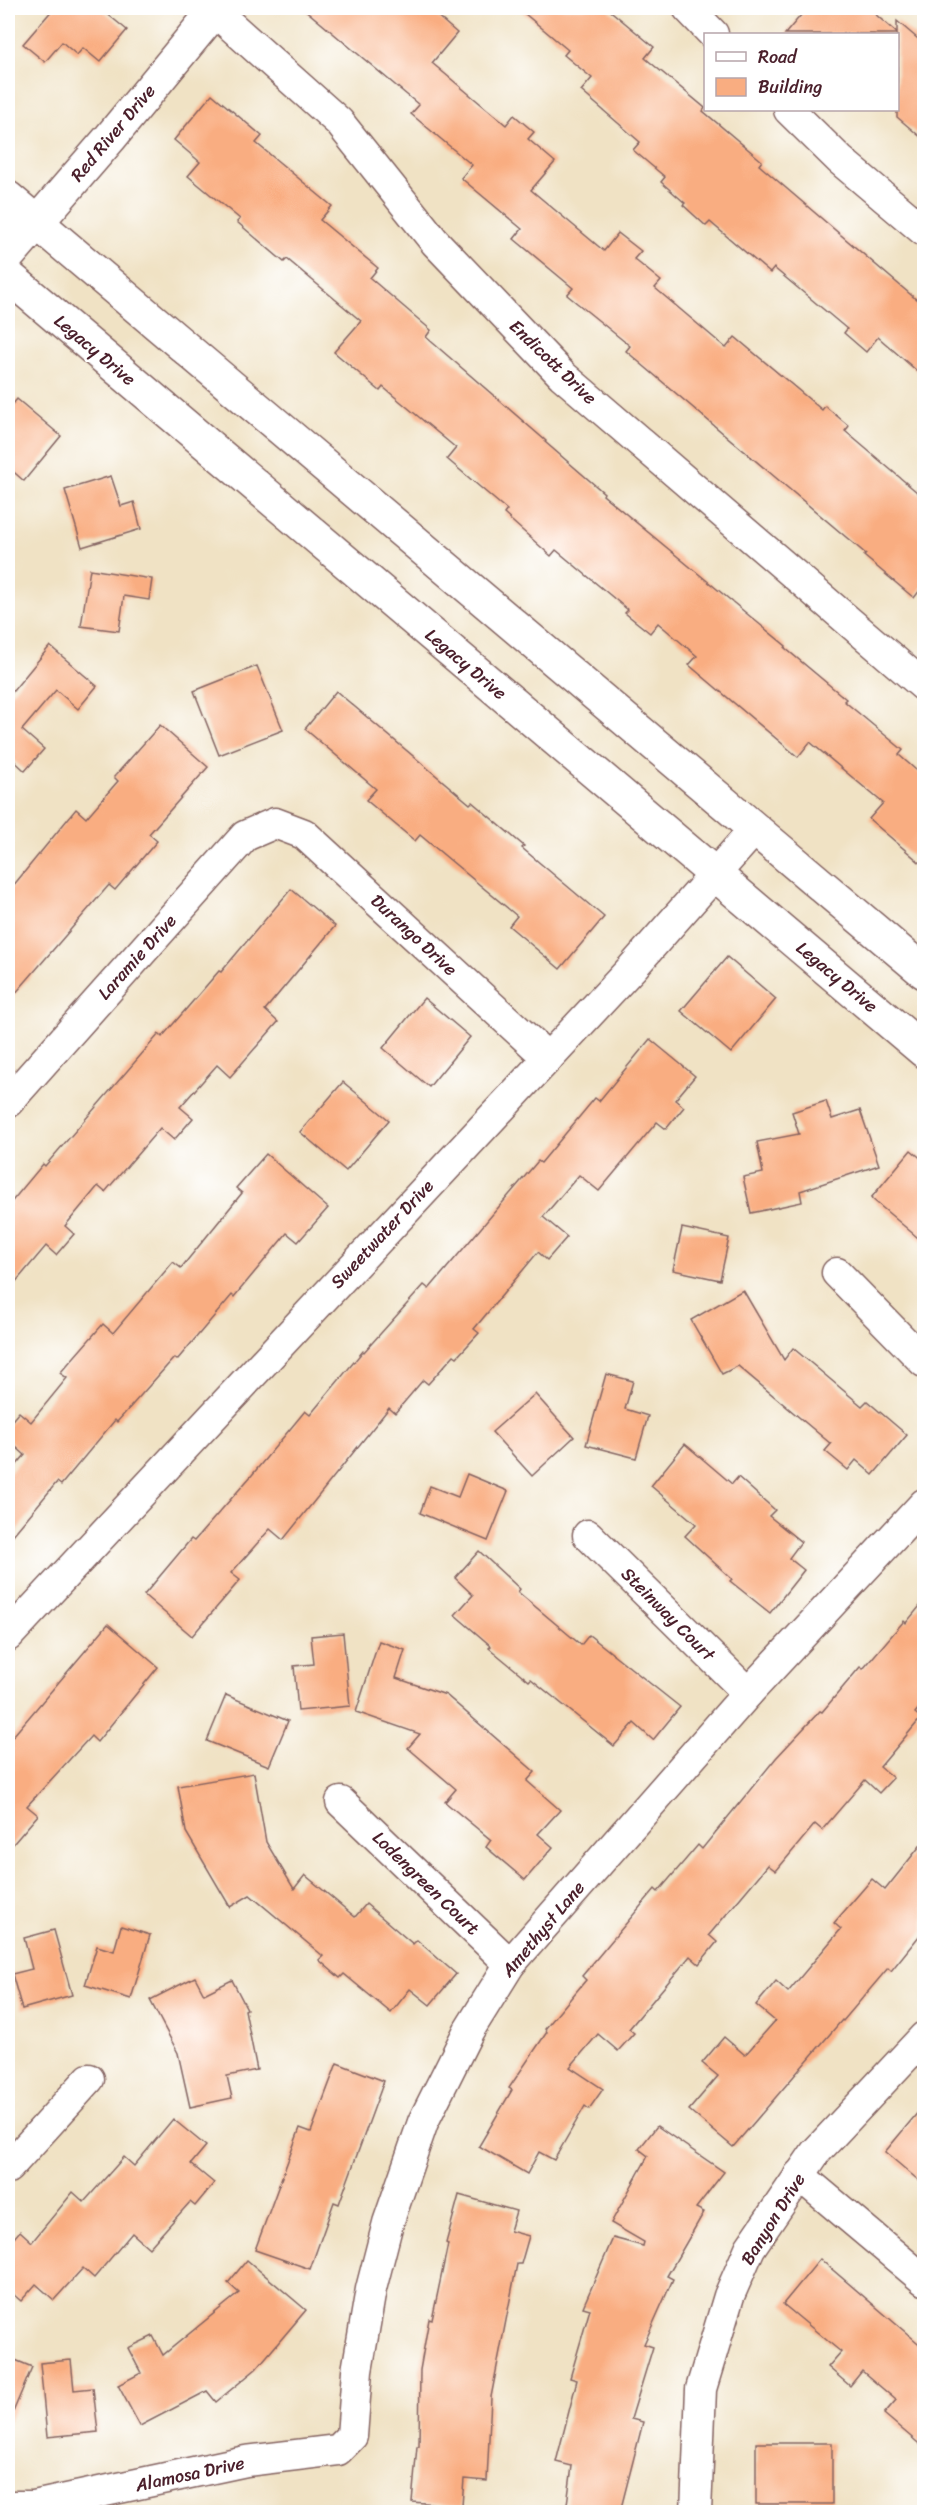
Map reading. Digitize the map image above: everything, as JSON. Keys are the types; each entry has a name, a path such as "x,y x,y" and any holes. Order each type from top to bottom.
{"main road":[{"name":"Red River Drive","path":"8,256 110,138 214,9"},
{"path":"8,198 924,972"},
{"name":"Legacy Drive","path":"8,276 924,1051"}],"street":[{"path":"688,8 712,33"},
{"name":"Endicott Drive","path":"214,9 339,123 435,243 562,375 924,686"},
{"path":"790,111 840,160 924,231"},
{"name":"Durango Drive","path":"275,822 304,834 548,1058"},
{"name":"Laramie Drive","path":"8,1102 245,836 275,822"},
{"name":"Sweetwater Drive","path":"8,1636 632,968 754,830"},
{"path":"837,1273 924,1362"},
{"name":"Amethyst Lane","path":"338,2450 352,2436 357,2371 371,2289 388,2223 423,2122 469,2030 510,1964 748,1693 924,1504"},
{"name":"Steinway Court","path":"588,1535 748,1693"},
{"name":"Lodengreen Court","path":"341,1802 510,1964"},
{"name":"Banyon Drive","path":"696,2512 701,2389 729,2296 750,2248 815,2153 924,2037"},
{"path":"8,2168 89,2079"},
{"path":"799,2175 924,2280"},
{"name":"Alamosa Drive","path":"8,2506 34,2506 246,2461 338,2450"}],"building":[{"path":"54,8 100,8 127,30 100,62 83,48 77,55 62,42 45,62 23,44"},
{"path":"303,8 428,8 457,33 432,63 506,125 514,115 534,132 528,139 555,162 531,190 604,251 618,233 641,251 634,259 661,281 655,288 726,348 735,337 822,410 825,406 849,426 845,431 924,498 924,585 914,598 864,556 866,554 626,351 630,346 567,295 573,288 514,239 522,229 461,178 472,165 411,114 419,105"},
{"path":"518,8 607,8 654,47 645,58 704,107 703,111 762,161 759,165 924,306 924,377 878,337 866,352 844,333 847,329 774,268 770,273 710,222 706,226 683,205 685,203 661,182 665,177 633,150 640,142 581,91 592,78 564,55 568,50"},
{"path":"807,8 868,8 897,33 786,33"},
{"path":"897,21 924,44 924,140 897,117 897,111 899,111 899,33 897,33"},
{"path":"212,94 262,136 256,143 332,206 320,220 378,268 370,278 431,330 426,337 546,441 604,493 603,495 786,646 785,648 846,699 844,701 903,750 899,755 924,777 924,866 869,819 883,803 810,742 798,757 689,665 697,656 658,623 650,633 625,613 628,610 556,550 551,556 504,514 507,510 447,459 456,448 383,387 380,391 334,352 361,321 287,259 284,262 237,222 240,219 188,176 200,162 174,140"},
{"path":"17,399 61,436 24,481 8,467 8,410"},
{"path":"111,476 121,506 134,502 141,529 82,547 65,490"},
{"path":"90,569 152,579 149,600 124,596 119,631 81,626"},
{"path":"50,646 97,686 78,709 56,690 22,730 44,749 25,771 8,755 8,697"},
{"path":"257,666 283,730 219,755 194,691"},
{"path":"336,691 470,804 472,802 524,846 522,848 604,917 560,969 509,926 517,916 420,835 415,841 366,800 376,789 305,729"},
{"path":"160,725 208,767 149,834 157,841 115,890 109,885 8,1002 8,892 76,809 86,818 118,781 114,777"},
{"path":"291,889 335,926 265,1010 278,1022 230,1077 217,1065 180,1107 193,1118 174,1140 160,1128 105,1192 98,1186 65,1226 74,1234 56,1255 46,1246 8,1291 8,1206 159,1034 162,1037 219,971 221,972"},
{"path":"727,957 776,999 731,1053 681,1011"},
{"path":"424,998 470,1037 429,1087 383,1048"},
{"path":"650,1039 695,1076 675,1100 684,1107 666,1129 657,1122 599,1191 579,1175 543,1217 567,1237 547,1260 538,1252 474,1329 479,1333 457,1357 454,1355 428,1384 423,1380 395,1413 389,1408 283,1540 270,1529 231,1573 240,1580 192,1636 144,1595 191,1539 194,1541 252,1475 305,1411 310,1415 363,1351 424,1285 429,1289 538,1161 541,1163 595,1098 599,1101"},
{"path":"343,1082 389,1120 346,1171 300,1132"},
{"path":"826,1101 832,1119 860,1110 879,1165 800,1191 802,1202 751,1213 743,1177 763,1173 757,1142 799,1134 792,1112"},
{"path":"911,1150 924,1161 924,1243 871,1198"},
{"path":"266,1154 328,1208 298,1242 287,1233 234,1297 232,1295 177,1360 174,1358 117,1422 115,1420 61,1485 57,1482 8,1541 8,1475 25,1455 8,1440 8,1425 19,1412 31,1422 67,1378 60,1373 103,1324 113,1333 173,1262 181,1268 242,1193 236,1188"},
{"path":"682,1228 729,1238 720,1280 673,1270"},
{"path":"743,1290 784,1360 793,1348 862,1406 867,1401 907,1435 873,1475 856,1460 848,1470 825,1451 831,1444 738,1366 722,1374 691,1320"},
{"path":"606,1374 633,1381 625,1409 648,1416 636,1458 586,1445"},
{"path":"535,1394 574,1437 532,1476 492,1432"},
{"path":"685,1444 732,1484 738,1477 775,1510 769,1516 801,1542 789,1558 804,1570 770,1613 730,1581 732,1579 685,1536 696,1524 651,1486"},
{"path":"467,1474 508,1491 488,1541 420,1513 430,1486 458,1497"},
{"path":"479,1551 520,1589 518,1592 581,1645 589,1635 680,1707 653,1740 634,1723 614,1746 531,1679 529,1681 489,1648 491,1646 455,1615 473,1595 455,1578"},
{"path":"924,1601 924,1702 915,1713 921,1718 880,1767 893,1778 879,1793 865,1780 822,1830 815,1824 776,1871 768,1865 709,1935 717,1942 699,1964 690,1956 629,2029 634,2033 618,2051 598,2034 570,2067 603,2089 589,2109 585,2106 554,2160 539,2152 527,2174 479,2146 512,2090 509,2088 547,2032 545,2029 586,1980 582,1976 655,1889 658,1892 698,1845 702,1849 776,1758 820,1711 822,1712 860,1667 863,1669"},
{"path":"108,1624 158,1667 97,1742 91,1736 27,1806 38,1815 8,1850 8,1742"},
{"path":"343,1633 350,1706 298,1711 294,1666 314,1664 311,1636"},
{"path":"379,1641 405,1650 396,1678 446,1695 535,1772 527,1781 560,1810 538,1834 553,1847 525,1880 486,1847 491,1840 445,1802 456,1789 408,1748 420,1734 356,1712"},
{"path":"226,1695 288,1721 269,1766 207,1741"},
{"path":"254,1773 266,1842 294,1889 305,1875 355,1917 366,1904 413,1944 417,1940 456,1974 430,2005 410,1989 391,2013 344,1974 340,1978 319,1960 323,1956 250,1895 230,1907 186,1832 178,1786"},
{"path":"924,1841 924,1930 891,1971 888,1968 733,2147 689,2110 718,2076 702,2063 724,2037 745,2055 775,2021 756,2005 776,1981 788,1992 841,1929 834,1923 872,1879 885,1890"},
{"path":"121,1926 150,1935 131,1999 85,1985 97,1946 114,1951"},
{"path":"54,1930 72,1995 22,2009 12,1974 32,1969 24,1938"},
{"path":"195,1977 204,1994 232,1980 247,2009 245,2010 257,2070 227,2076 232,2098 190,2107 178,2053 150,2000"},
{"path":"337,2063 384,2081 339,2204 334,2202 310,2269 255,2250 300,2128 311,2132"},
{"path":"924,2105 924,2185 885,2152"},
{"path":"173,2119 206,2146 191,2164 214,2183 195,2206 190,2202 149,2248 132,2233 94,2278 83,2268 54,2300 36,2284 21,2301 8,2290 8,2245 20,2231 32,2242 73,2192 84,2202 124,2157 134,2166"},
{"path":"657,2126 724,2172 696,2208 704,2212 667,2276 673,2279 644,2344 653,2347 631,2419 643,2422 620,2512 566,2512 572,2466 556,2462 577,2380 570,2378 590,2309 583,2307 613,2238 643,2246 644,2242 611,2223 648,2156 639,2149"},
{"path":"459,2195 516,2211 510,2231 529,2236 521,2264 517,2264 491,2397 487,2481 464,2479 462,2506 412,2502 417,2446 419,2446 420,2370 429,2319 432,2320 448,2244 446,2243"},
{"path":"820,2259 924,2348 924,2448 884,2414 896,2400 862,2371 850,2386 828,2367 841,2352 783,2304"},
{"path":"247,2260 306,2310 256,2369 216,2402 207,2391 140,2426 118,2385 141,2373 128,2348 153,2336 163,2355 239,2293 228,2283"},
{"path":"8,2357 32,2367 8,2424"},
{"path":"71,2360 74,2390 93,2388 98,2432 47,2437 40,2363"},
{"path":"756,2443 832,2443 832,2504 756,2504"}]}
